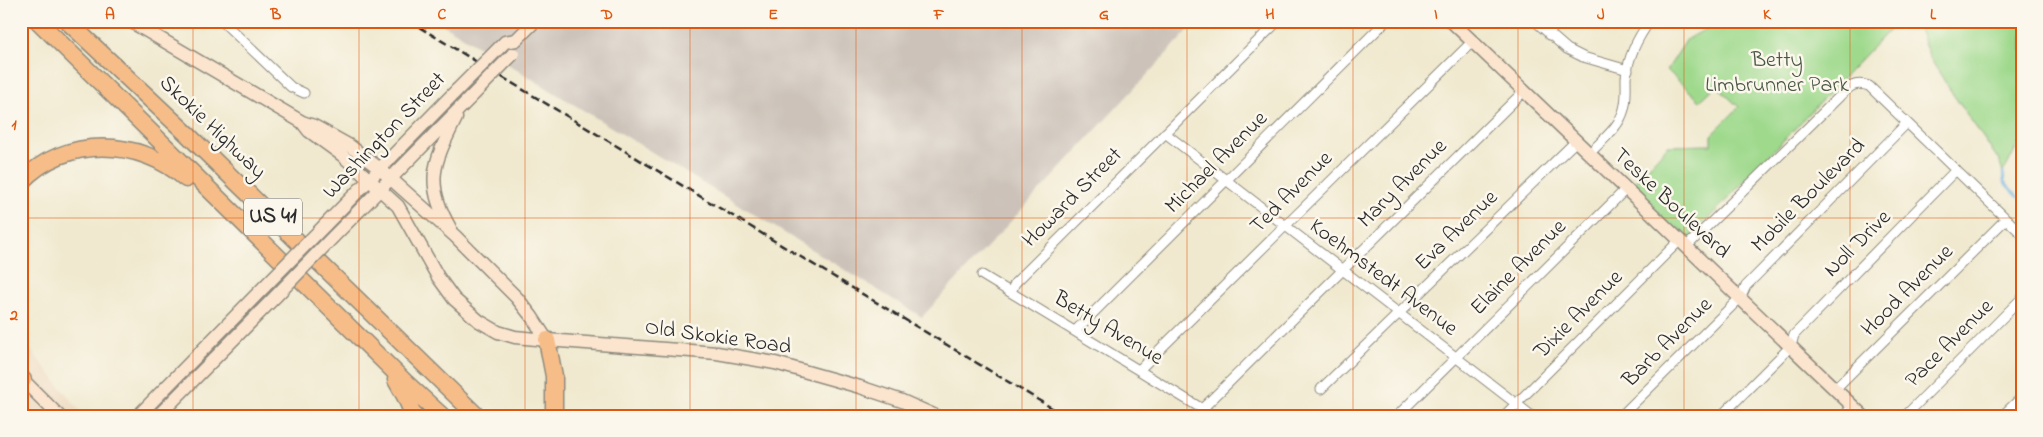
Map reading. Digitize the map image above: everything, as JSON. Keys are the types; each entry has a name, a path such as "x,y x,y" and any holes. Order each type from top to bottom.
{"highway":[{"name":"Skokie Highway","path":"38,21 442,416"},
{"name":"Skokie Highway","path":"67,21 185,132 476,416"},
{"path":"21,182 44,164 82,150 103,147 136,151 150,155 177,170 280,259"},
{"path":"547,340 554,376 554,416"},
{"path":"370,347 393,375 406,396 414,416"}],"main road":[{"path":"130,21 302,122 314,126 350,146 380,169 455,236 517,298 547,340"},
{"name":"Washington Street","path":"138,416 505,42 516,40 535,21"},
{"name":"Teske Boulevard","path":"1451,21 1575,142 1741,297 1863,416"},
{"name":"Washington Street","path":"158,416 517,50 516,40"},
{"path":"455,236 439,205 434,174 440,148 460,108"},
{"name":"Old Skokie Road","path":"302,122 309,131 342,155 398,206 446,288 466,311 498,332 515,337 717,354 765,362 860,387 902,401 936,416"},
{"path":"23,385 46,416"},
{"path":"23,385 59,416"}],"street":[{"path":"222,21 291,87 304,93"},
{"name":"Howard Street","path":"1011,292 1015,283 1278,21"},
{"name":"Michael Avenue","path":"1075,331 1386,21"},
{"path":"1535,21 1566,49 1583,57 1628,70"},
{"path":"1549,35 1556,21"},
{"path":"1589,154 1621,118 1625,108 1628,70 1636,44 1650,21"},
{"name":"Ted Avenue","path":"1139,370 1472,42"},
{"name":"Dixie Avenue","path":"1504,416 1850,87 1860,83 1869,86 1908,123"},
{"name":"Mary Avenue","path":"1202,409 1523,92"},
{"path":"1908,123 2022,234"},
{"name":"Mobile Boulevard","path":"1741,297 1746,286 1908,123"},
{"name":"Koehmstedt Avenue","path":"1165,133 1532,416"},
{"name":"Eva Avenue","path":"1321,389 1575,142"},
{"name":"Noll Drive","path":"1721,416 1791,346 1794,335 1956,170"},
{"name":"Elaine Avenue","path":"1397,416 1626,189"},
{"name":"Hood Avenue","path":"1835,389 2006,219"},
{"name":"Betty Avenue","path":"982,275 1214,416"},
{"name":"Barb Avenue","path":"1621,416 1741,297"},
{"name":"Pace Avenue","path":"1905,416 2022,298"},
{"path":"2002,416 2022,396"},
{"path":"1844,416 1854,406"}],"shaded area":[{"path":"437,21 1197,21 922,317"},
{"path":"21,338 84,416 21,416"}],"green space":[{"name":"Betty Limbrunner Park","path":"1722,21 1898,21 1686,242 1630,187 1668,146 1711,145 1711,135 1739,107 1716,86 1700,101 1667,70 1687,39"},
{"path":"1916,21 2022,21 2022,140 2003,172 1998,159 1930,58"}],"waterway":[{"path":"2003,172 2004,182 2018,197"}],"railway":[{"path":"409,21 1065,416"},
{"path":"476,21 482,25"}]}
